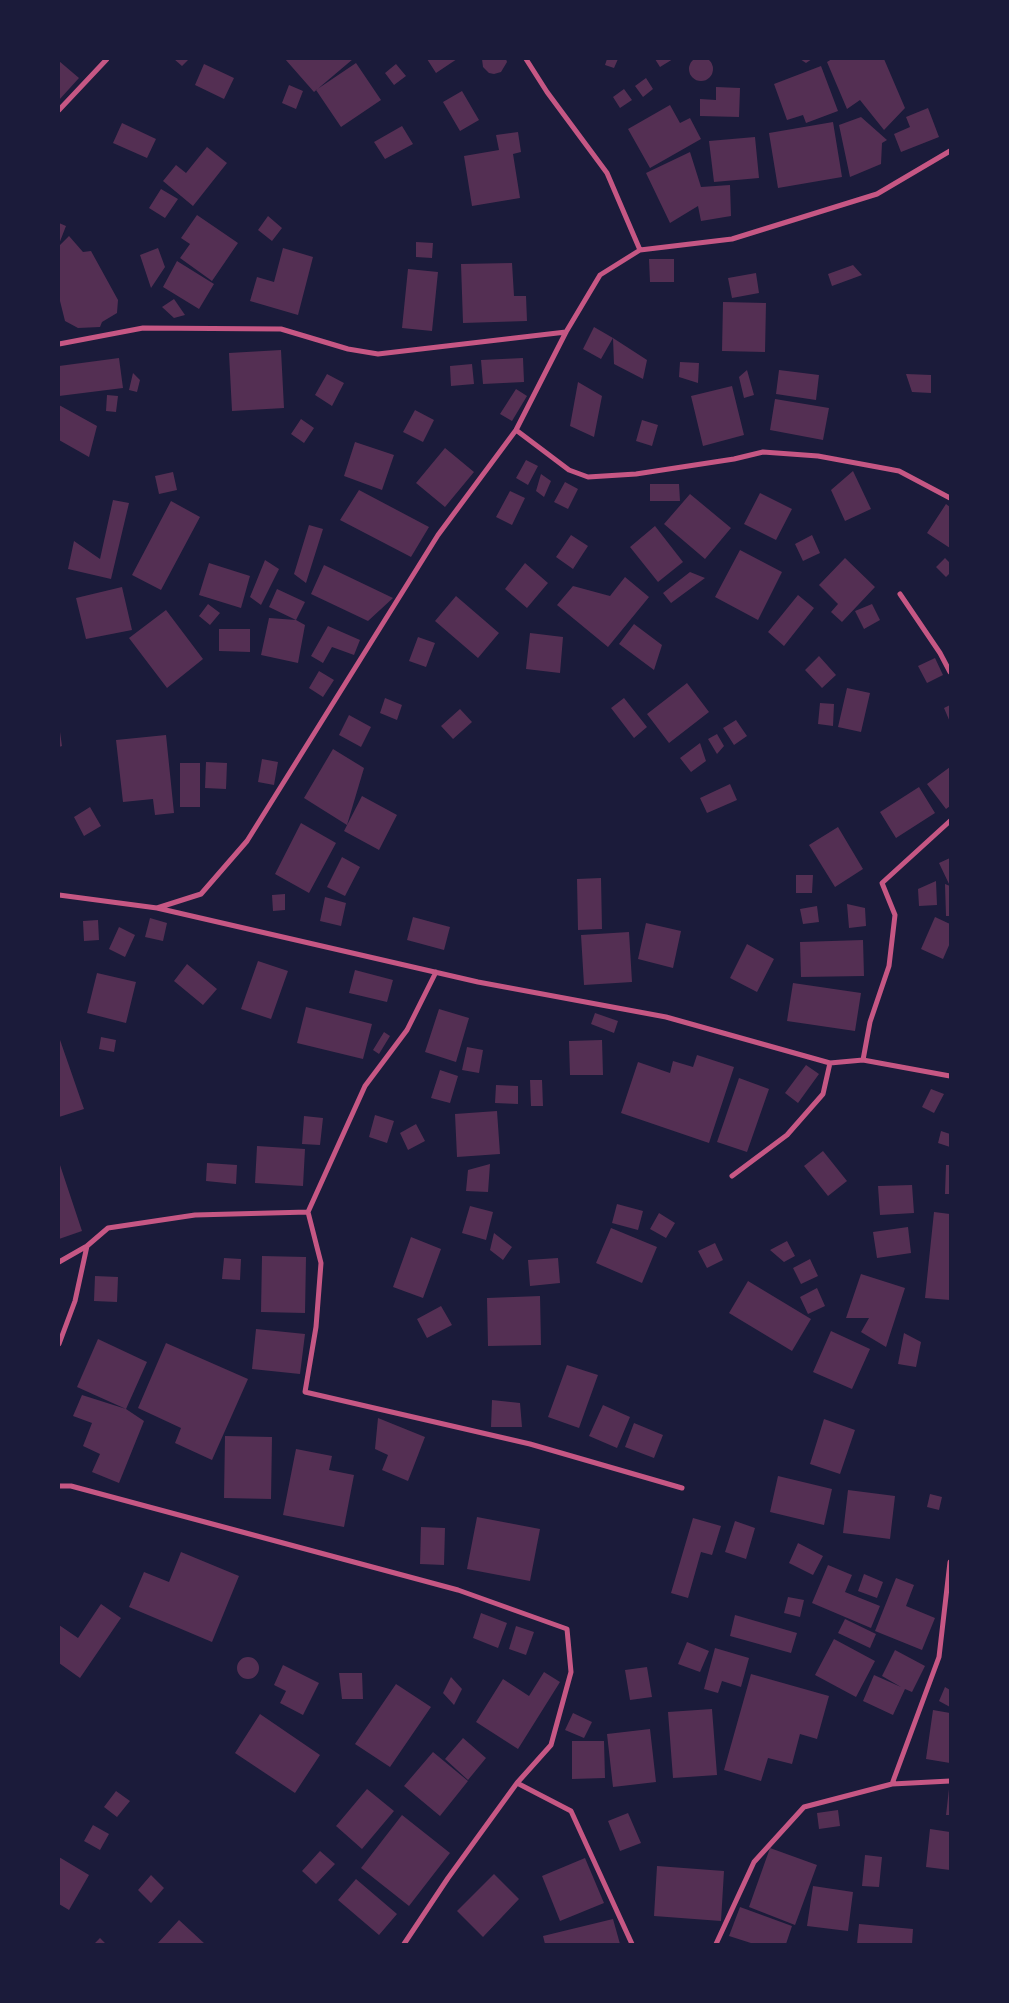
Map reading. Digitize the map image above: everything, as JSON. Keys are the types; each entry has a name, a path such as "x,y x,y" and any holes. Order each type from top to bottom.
{"street":[{"path":"59,110 107,59"},
{"path":"526,59 547,92 606,173 640,250"},
{"path":"157,908 201,894 247,841 438,535 516,430 566,332 600,275 640,250 732,239 877,194 950,151"},
{"path":"59,344 143,328 281,329 348,349 378,354 566,332"},
{"path":"516,430 569,470 588,477 636,474 734,459 763,452 818,456 898,471 950,498"},
{"path":"900,594 940,653 950,672"},
{"path":"863,1060 870,1022 889,966 895,915 882,883 950,821"},
{"path":"59,896 157,908 436,972 666,1017 830,1063 863,1060 950,1076"},
{"path":"436,972 406,1030 365,1086 308,1212 321,1263 316,1327 305,1392 530,1444 682,1488"},
{"path":"732,1176 787,1135 817,1101 823,1094 830,1063"},
{"path":"59,1262 88,1246 108,1228 195,1215 308,1212"},
{"path":"59,1344 75,1301 88,1246"},
{"path":"59,1486 71,1486 458,1590 567,1629 572,1672 551,1745 517,1782 448,1878 404,1944"},
{"path":"892,1784 939,1657 950,1562"},
{"path":"716,1944 754,1862 804,1807 892,1784 950,1781"},
{"path":"517,1782 571,1811 632,1944"}],"building":[{"path":"701,57 710,60 713,69 710,78 701,81 692,78 689,69 692,60"},
{"path":"174,59 189,59 182,66"},
{"path":"285,59 353,59 314,92"},
{"path":"427,59 457,59 436,73"},
{"path":"482,59 506,59 507,62 501,72 494,74 489,73 483,67"},
{"path":"607,59 618,59 614,68 605,65"},
{"path":"655,59 673,59 660,67"},
{"path":"800,59 812,59 806,63"},
{"path":"832,59 884,59 905,108 884,130 860,100 847,109 827,62"},
{"path":"59,61 79,78 59,100"},
{"path":"356,63 381,100 341,127 316,90"},
{"path":"204,64 234,78 224,99 195,85"},
{"path":"396,64 406,76 394,85 385,73"},
{"path":"821,66 838,111 806,123 803,115 787,120 774,84"},
{"path":"646,78 653,89 643,97 635,86"},
{"path":"289,85 303,91 296,109 282,103"},
{"path":"716,87 740,88 739,117 700,116 700,99 716,100"},
{"path":"624,89 632,100 620,108 613,97"},
{"path":"462,91 479,120 460,131 443,102"},
{"path":"670,105 680,123 690,118 701,139 650,168 628,129"},
{"path":"928,108 939,137 901,152 894,134 910,127 906,117"},
{"path":"861,117 887,140 882,143 881,164 850,177 839,125"},
{"path":"833,122 842,177 778,188 769,133"},
{"path":"122,123 156,139 147,158 113,143"},
{"path":"402,126 413,144 385,159 374,142"},
{"path":"518,132 521,152 513,154 520,198 472,206 464,156 499,150 496,135"},
{"path":"755,137 759,178 714,182 709,141"},
{"path":"207,147 227,163 193,206 163,181 176,165 186,173"},
{"path":"690,152 701,187 730,185 731,216 701,221 698,206 670,223 646,173"},
{"path":"161,189 178,199 165,218 149,208"},
{"path":"197,215 238,243 212,281 180,258 190,244 181,238"},
{"path":"268,216 282,228 272,241 258,230"},
{"path":"59,223 66,226 59,244"},
{"path":"69,236 83,252 91,251 118,300 117,313 102,322 100,327 78,328 65,321 59,297 59,246"},
{"path":"416,242 433,243 432,258 416,257"},
{"path":"158,248 165,267 151,288 140,255"},
{"path":"283,248 313,257 298,315 250,301 257,277 274,282"},
{"path":"649,259 674,259 674,282 650,282"},
{"path":"177,261 214,284 199,309 163,287"},
{"path":"512,263 514,296 526,296 527,321 463,323 461,264"},
{"path":"853,265 862,275 832,286 828,274"},
{"path":"408,269 438,272 432,331 402,328"},
{"path":"756,273 759,293 732,298 728,278"},
{"path":"174,299 185,315 174,318 162,307"},
{"path":"723,302 766,303 765,352 722,351"},
{"path":"594,327 613,338 601,359 583,349"},
{"path":"613,338 647,360 643,379 614,364"},
{"path":"281,350 284,408 232,411 229,353"},
{"path":"119,358 123,388 59,396 59,366"},
{"path":"523,358 524,382 483,384 481,360"},
{"path":"680,362 699,363 698,383 679,377"},
{"path":"472,364 474,384 451,386 450,366"},
{"path":"747,370 754,395 744,398 739,377"},
{"path":"779,370 819,375 816,400 776,394"},
{"path":"133,373 140,380 137,392 129,390"},
{"path":"327,374 344,383 332,406 315,395"},
{"path":"906,374 931,375 931,393 912,392"},
{"path":"578,382 602,396 594,437 570,426"},
{"path":"732,386 744,435 703,446 691,396"},
{"path":"516,389 527,396 512,421 500,414"},
{"path":"107,395 118,396 116,412 106,411"},
{"path":"775,399 829,408 823,440 770,430"},
{"path":"59,405 97,426 89,457 59,440"},
{"path":"415,410 434,420 423,442 403,432"},
{"path":"301,419 314,428 304,443 291,434"},
{"path":"642,420 658,425 652,446 636,441"},
{"path":"355,442 394,455 382,490 344,476"},
{"path":"445,448 474,472 445,507 416,483"},
{"path":"526,460 538,466 528,485 516,478"},
{"path":"853,471 871,509 845,521 831,490"},
{"path":"173,472 177,490 159,494 155,476"},
{"path":"541,474 551,481 544,497 536,491"},
{"path":"565,482 578,489 568,509 554,502"},
{"path":"650,484 679,484 680,501 650,501"},
{"path":"359,490 429,527 411,557 340,520"},
{"path":"510,491 525,498 512,525 496,517"},
{"path":"760,493 792,509 776,540 744,524"},
{"path":"690,494 731,528 705,559 664,524"},
{"path":"113,500 129,503 111,579 68,569 74,541 100,559"},
{"path":"171,501 200,517 161,590 132,575"},
{"path":"946,504 950,507 950,548 927,533"},
{"path":"309,525 323,529 306,583 294,574"},
{"path":"655,526 683,562 658,582 630,547"},
{"path":"571,535 588,546 573,569 556,557"},
{"path":"812,535 820,553 803,561 795,544"},
{"path":"740,550 782,572 758,620 715,597"},
{"path":"845,558 875,587 842,622 831,612 838,604 819,585"},
{"path":"945,558 950,563 950,573 946,577 936,567"},
{"path":"265,560 279,569 261,605 250,597"},
{"path":"209,563 250,576 241,608 199,595"},
{"path":"525,563 548,583 527,608 505,589"},
{"path":"324,565 393,598 368,621 311,594"},
{"path":"690,572 705,578 671,603 663,593"},
{"path":"625,577 649,597 608,647 557,605 573,586 610,596"},
{"path":"122,587 132,630 86,639 76,598"},
{"path":"277,589 305,602 296,620 269,607"},
{"path":"798,595 814,608 784,646 768,632"},
{"path":"456,596 499,633 478,658 435,621"},
{"path":"208,604 220,613 210,625 199,616"},
{"path":"872,604 880,620 864,629 855,611"},
{"path":"166,610 203,659 167,688 129,638"},
{"path":"269,618 296,620 305,625 298,663 261,655"},
{"path":"634,624 662,645 654,670 619,644"},
{"path":"328,626 360,640 354,655 332,647 323,663 311,656"},
{"path":"219,629 250,629 250,652 219,651"},
{"path":"530,633 563,637 560,673 526,669"},
{"path":"418,637 435,643 426,667 409,661"},
{"path":"819,656 836,675 822,688 805,670"},
{"path":"935,658 943,675 927,683 918,666"},
{"path":"319,671 334,680 323,697 309,688"},
{"path":"687,683 709,712 669,743 647,714"},
{"path":"847,688 870,693 861,732 838,727"},
{"path":"385,698 402,705 397,720 380,713"},
{"path":"624,698 647,727 634,738 611,708"},
{"path":"820,703 834,704 833,726 818,724"},
{"path":"950,705 950,722 944,708"},
{"path":"460,709 472,722 453,739 441,726"},
{"path":"349,715 371,727 361,747 339,735"},
{"path":"736,720 747,736 734,745 723,728"},
{"path":"59,733 62,746 59,747"},
{"path":"717,734 724,746 717,754 708,739"},
{"path":"166,735 174,813 155,815 153,799 123,802 116,740"},
{"path":"700,743 706,761 691,772 680,758"},
{"path":"333,749 364,768 347,825 304,798"},
{"path":"262,759 278,762 274,785 258,782"},
{"path":"206,762 227,763 226,789 205,788"},
{"path":"180,763 200,763 200,807 180,807"},
{"path":"950,767 950,806 946,809 927,784"},
{"path":"730,784 737,800 707,813 700,798"},
{"path":"919,787 935,813 896,838 880,812"},
{"path":"362,796 397,815 379,850 344,831"},
{"path":"90,807 101,826 84,836 74,817"},
{"path":"301,823 336,843 309,893 275,874"},
{"path":"838,827 863,869 835,887 809,845"},
{"path":"342,857 360,867 345,896 327,887"},
{"path":"950,858 950,886 939,863"},
{"path":"796,875 813,875 812,893 796,893"},
{"path":"601,878 602,929 578,930 577,879"},
{"path":"936,881 937,905 919,906 918,889"},
{"path":"945,884 950,886 950,916 946,916"},
{"path":"285,894 285,910 273,911 272,895"},
{"path":"325,897 346,903 341,926 320,921"},
{"path":"847,904 865,908 866,926 849,928"},
{"path":"817,906 819,922 803,924 800,909"},
{"path":"413,917 450,927 444,950 407,940"},
{"path":"935,917 950,924 950,943 943,959 921,949"},
{"path":"150,918 167,923 163,941 145,937"},
{"path":"98,920 99,940 84,941 83,921"},
{"path":"646,923 681,931 673,968 638,959"},
{"path":"119,927 135,935 125,957 109,949"},
{"path":"629,932 632,982 584,985 581,935"},
{"path":"863,940 864,976 801,977 800,942"},
{"path":"747,944 774,959 757,992 730,978"},
{"path":"258,961 288,971 271,1019 241,1009"},
{"path":"187,964 217,989 203,1005 174,981"},
{"path":"355,970 393,980 387,1002 349,993"},
{"path":"97,973 136,982 126,1023 87,1013"},
{"path":"793,983 861,993 855,1031 787,1021"},
{"path":"306,1007 372,1024 363,1059 297,1043"},
{"path":"439,1009 469,1018 456,1062 425,1052"},
{"path":"595,1013 618,1021 614,1033 591,1024"},
{"path":"384,1032 390,1036 379,1054 373,1050"},
{"path":"59,1037 84,1109 59,1117"},
{"path":"101,1037 116,1040 114,1052 99,1049"},
{"path":"602,1040 603,1075 570,1075 569,1041"},
{"path":"467,1047 483,1050 479,1073 462,1070"},
{"path":"697,1055 734,1067 709,1143 621,1113 638,1062 670,1073 673,1061 693,1067"},
{"path":"806,1065 819,1074 798,1103 785,1093"},
{"path":"440,1070 458,1076 450,1103 431,1098"},
{"path":"739,1078 769,1089 747,1152 717,1142"},
{"path":"530,1080 542,1080 543,1106 531,1106"},
{"path":"496,1085 518,1086 518,1104 495,1103"},
{"path":"931,1089 944,1094 934,1113 922,1107"},
{"path":"497,1111 500,1154 457,1157 455,1114"},
{"path":"375,1115 394,1121 387,1143 369,1137"},
{"path":"304,1116 323,1118 320,1145 302,1144"},
{"path":"416,1124 425,1141 408,1150 400,1133"},
{"path":"941,1131 950,1134 950,1147 938,1143"},
{"path":"257,1146 305,1149 303,1186 255,1183"},
{"path":"823,1151 847,1181 828,1196 804,1166"},
{"path":"59,1162 82,1231 59,1239"},
{"path":"207,1163 237,1165 236,1184 206,1181"},
{"path":"490,1164 488,1192 466,1191 468,1170"},
{"path":"946,1165 950,1165 950,1194 945,1194"},
{"path":"912,1185 914,1213 880,1215 878,1186"},
{"path":"617,1204 643,1211 638,1230 612,1223"},
{"path":"470,1206 493,1212 486,1240 462,1233"},
{"path":"934,1212 950,1214 950,1300 925,1298"},
{"path":"659,1213 675,1223 666,1238 650,1229"},
{"path":"908,1227 911,1253 877,1258 873,1232"},
{"path":"611,1228 657,1247 642,1283 596,1263"},
{"path":"494,1233 512,1247 503,1260 490,1250"},
{"path":"411,1237 441,1249 423,1298 393,1287"},
{"path":"787,1241 795,1256 784,1262 770,1250"},
{"path":"715,1243 723,1260 707,1268 698,1251"},
{"path":"262,1256 306,1257 305,1313 261,1312"},
{"path":"224,1258 241,1259 240,1280 222,1279"},
{"path":"558,1258 560,1283 530,1286 528,1260"},
{"path":"810,1259 818,1276 801,1284 793,1268"},
{"path":"861,1274 905,1288 886,1347 861,1332 869,1318 846,1318"},
{"path":"95,1276 118,1277 117,1302 94,1301"},
{"path":"748,1281 811,1319 792,1351 729,1313"},
{"path":"817,1288 825,1306 808,1314 800,1297"},
{"path":"540,1296 541,1345 488,1346 487,1298"},
{"path":"441,1306 452,1325 427,1338 417,1319"},
{"path":"256,1329 305,1334 300,1374 252,1369"},
{"path":"831,1331 870,1349 852,1389 813,1372"},
{"path":"904,1333 921,1342 916,1367 898,1364"},
{"path":"98,1339 147,1362 126,1409 77,1387"},
{"path":"166,1343 248,1379 212,1460 175,1443 181,1428 138,1408"},
{"path":"567,1365 598,1375 579,1428 548,1417"},
{"path":"82,1395 126,1409 144,1421 119,1483 92,1472 100,1454 83,1446 92,1423 73,1416"},
{"path":"492,1400 520,1403 522,1427 491,1427"},
{"path":"603,1405 630,1417 617,1448 589,1436"},
{"path":"378,1418 425,1437 408,1481 382,1470 388,1455 375,1449"},
{"path":"824,1419 855,1430 840,1474 810,1464"},
{"path":"634,1423 663,1435 654,1458 625,1447"},
{"path":"225,1436 272,1437 271,1499 224,1498"},
{"path":"296,1449 332,1456 329,1470 354,1475 344,1527 283,1515"},
{"path":"778,1476 832,1489 824,1525 770,1512"},
{"path":"848,1490 895,1496 890,1539 843,1533"},
{"path":"930,1494 942,1497 939,1510 927,1507"},
{"path":"477,1517 540,1529 530,1581 467,1569"},
{"path":"693,1518 721,1526 712,1555 701,1552 688,1598 671,1593"},
{"path":"735,1521 755,1528 746,1559 725,1552"},
{"path":"421,1527 445,1528 444,1565 420,1564"},
{"path":"798,1543 823,1556 813,1575 789,1563"},
{"path":"181,1552 239,1576 212,1642 129,1607 144,1572 169,1582"},
{"path":"828,1565 852,1575 845,1592 880,1606 871,1628 812,1603"},
{"path":"864,1574 883,1582 877,1598 858,1591"},
{"path":"896,1578 914,1585 906,1606 935,1618 922,1650 875,1631"},
{"path":"788,1597 804,1600 800,1617 784,1613"},
{"path":"101,1604 121,1618 80,1678 59,1663 59,1625 78,1638"},
{"path":"481,1613 507,1623 498,1648 473,1638"},
{"path":"735,1615 797,1633 791,1653 730,1636"},
{"path":"845,1619 876,1634 870,1648 838,1633"},
{"path":"516,1626 534,1632 526,1655 509,1649"},
{"path":"834,1639 875,1661 856,1697 815,1675"},
{"path":"687,1642 709,1651 700,1672 678,1664"},
{"path":"715,1648 749,1658 741,1687 722,1681 718,1693 704,1689"},
{"path":"895,1650 925,1666 912,1692 905,1689 893,1715 863,1701 874,1675 901,1687 882,1676"},
{"path":"248,1657 256,1660 259,1668 256,1676 248,1679 240,1676 237,1668 240,1660"},
{"path":"283,1665 319,1683 303,1715 280,1703 286,1691 274,1685"},
{"path":"647,1667 652,1697 630,1700 625,1670"},
{"path":"544,1672 560,1682 518,1749 476,1722 503,1679 529,1696"},
{"path":"339,1673 362,1673 363,1699 342,1699"},
{"path":"751,1674 829,1696 817,1739 800,1734 792,1764 768,1758 761,1781 724,1770"},
{"path":"451,1677 462,1689 454,1705 443,1693"},
{"path":"396,1684 431,1707 390,1767 355,1744"},
{"path":"945,1687 950,1690 950,1707 939,1701"},
{"path":"712,1709 717,1775 673,1778 668,1712"},
{"path":"933,1710 950,1713 950,1763 926,1759"},
{"path":"573,1713 592,1722 584,1738 565,1730"},
{"path":"260,1714 320,1755 295,1793 235,1753"},
{"path":"650,1729 656,1782 613,1787 607,1734"},
{"path":"463,1738 486,1758 468,1780 445,1759"},
{"path":"572,1741 604,1741 605,1778 572,1779"},
{"path":"433,1752 468,1781 440,1816 404,1786"},
{"path":"367,1789 394,1811 362,1849 336,1826"},
{"path":"949,1789 950,1815 946,1815"},
{"path":"116,1791 130,1801 117,1817 104,1807"},
{"path":"838,1810 840,1826 819,1829 817,1813"},
{"path":"628,1813 641,1843 620,1851 608,1821"},
{"path":"402,1815 450,1853 409,1906 361,1868"},
{"path":"93,1825 109,1834 100,1850 84,1841"},
{"path":"930,1829 950,1832 950,1870 926,1867"},
{"path":"770,1848 817,1865 795,1925 749,1907"},
{"path":"320,1851 335,1864 316,1884 302,1871"},
{"path":"865,1855 882,1857 879,1887 862,1886"},
{"path":"59,1857 89,1875 69,1910 59,1904"},
{"path":"585,1858 604,1903 560,1921 542,1876"},
{"path":"657,1866 724,1871 721,1921 654,1916"},
{"path":"494,1874 519,1899 483,1937 457,1911"},
{"path":"151,1875 164,1888 151,1903 138,1890"},
{"path":"356,1879 397,1914 379,1935 338,1900"},
{"path":"813,1886 853,1892 848,1931 807,1926"},
{"path":"740,1907 792,1926 786,1944 754,1944 729,1936"},
{"path":"613,1919 620,1944 545,1944 543,1936"},
{"path":"179,1920 205,1944 157,1944"},
{"path":"859,1924 913,1929 912,1944 857,1944"},
{"path":"100,1938 106,1944 94,1944"}]}
